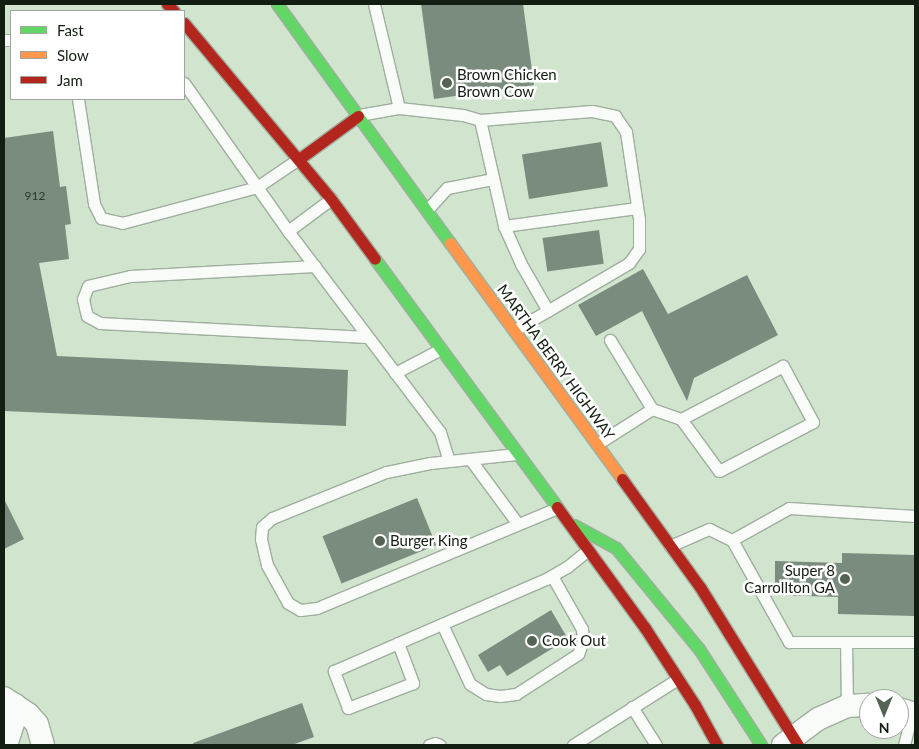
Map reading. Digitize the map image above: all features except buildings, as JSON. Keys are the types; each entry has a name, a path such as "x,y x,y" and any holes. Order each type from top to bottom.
{"main road":[{"name":"MARTHA BERRY HIGHWAY","path":"277,4 670,546 732,636 792,742"},
{"path":"185,24 332,199 645,628 678,678 714,744"},
{"path":"299,159 358,116"},
{"path":"566,520 616,548 699,649 761,745"}],"street":[{"path":"6,745 14,720 10,702"},
{"path":"10,702 28,714 37,724 44,745"},
{"path":"792,742 818,719 847,706 859,705"}],"lane":[{"path":"374,4 399,108"},
{"path":"185,84 288,231 440,432 449,461"},
{"path":"78,100 94,204 102,218 122,223 257,187 299,159"},
{"path":"358,116 399,108 463,115 480,120 592,111 615,116 626,132 637,208 639,249 629,263 514,330"},
{"path":"480,120 504,226 521,264 548,311"},
{"path":"427,210 447,188 493,179"},
{"path":"288,231 332,199"},
{"path":"504,226 637,208"},
{"path":"315,266 130,276 88,286 83,299 87,316 100,323 367,337"},
{"path":"610,340 652,409 681,419 720,471 813,422 784,366 681,419"},
{"path":"395,374 441,349"},
{"path":"597,444 652,409"},
{"path":"518,454 449,461 386,472 272,518 262,527 261,540 267,565 288,603 300,610 317,608 557,508"},
{"path":"470,459 518,524"},
{"path":"732,540 789,508 915,516"},
{"path":"670,546 709,529 732,540 789,642 915,642"},
{"path":"398,643 413,683 348,708 334,671 398,643 552,576 588,550"},
{"path":"442,624 470,684 486,694 500,696 516,694 578,654 583,640 582,629 552,576"},
{"path":"846,642 847,706"},
{"path":"573,745 678,678"},
{"path":"632,707 656,745"},
{"path":"429,745 435,743 440,745"}],"traffic: fast":[{"path":"277,4 450,243"},
{"path":"375,259 557,507"},
{"path":"574,525 616,548 699,649 761,745"}],"traffic: slow":[{"path":"450,243 622,479"}],"traffic: jam":[{"path":"167,4 173,10"},
{"path":"185,24 331,199 375,259"},
{"path":"299,159 358,116"},
{"path":"622,479 700,587 798,745"},
{"path":"557,507 645,628 695,705 717,745"}],"place":[{"name":"Brown Chicken Brown Cow","path":"447,83"},
{"name":"Burger King","path":"380,541"},
{"name":"Super 8 Carrollton GA","path":"845,579"},
{"name":"Cook Out","path":"532,641"}]}
